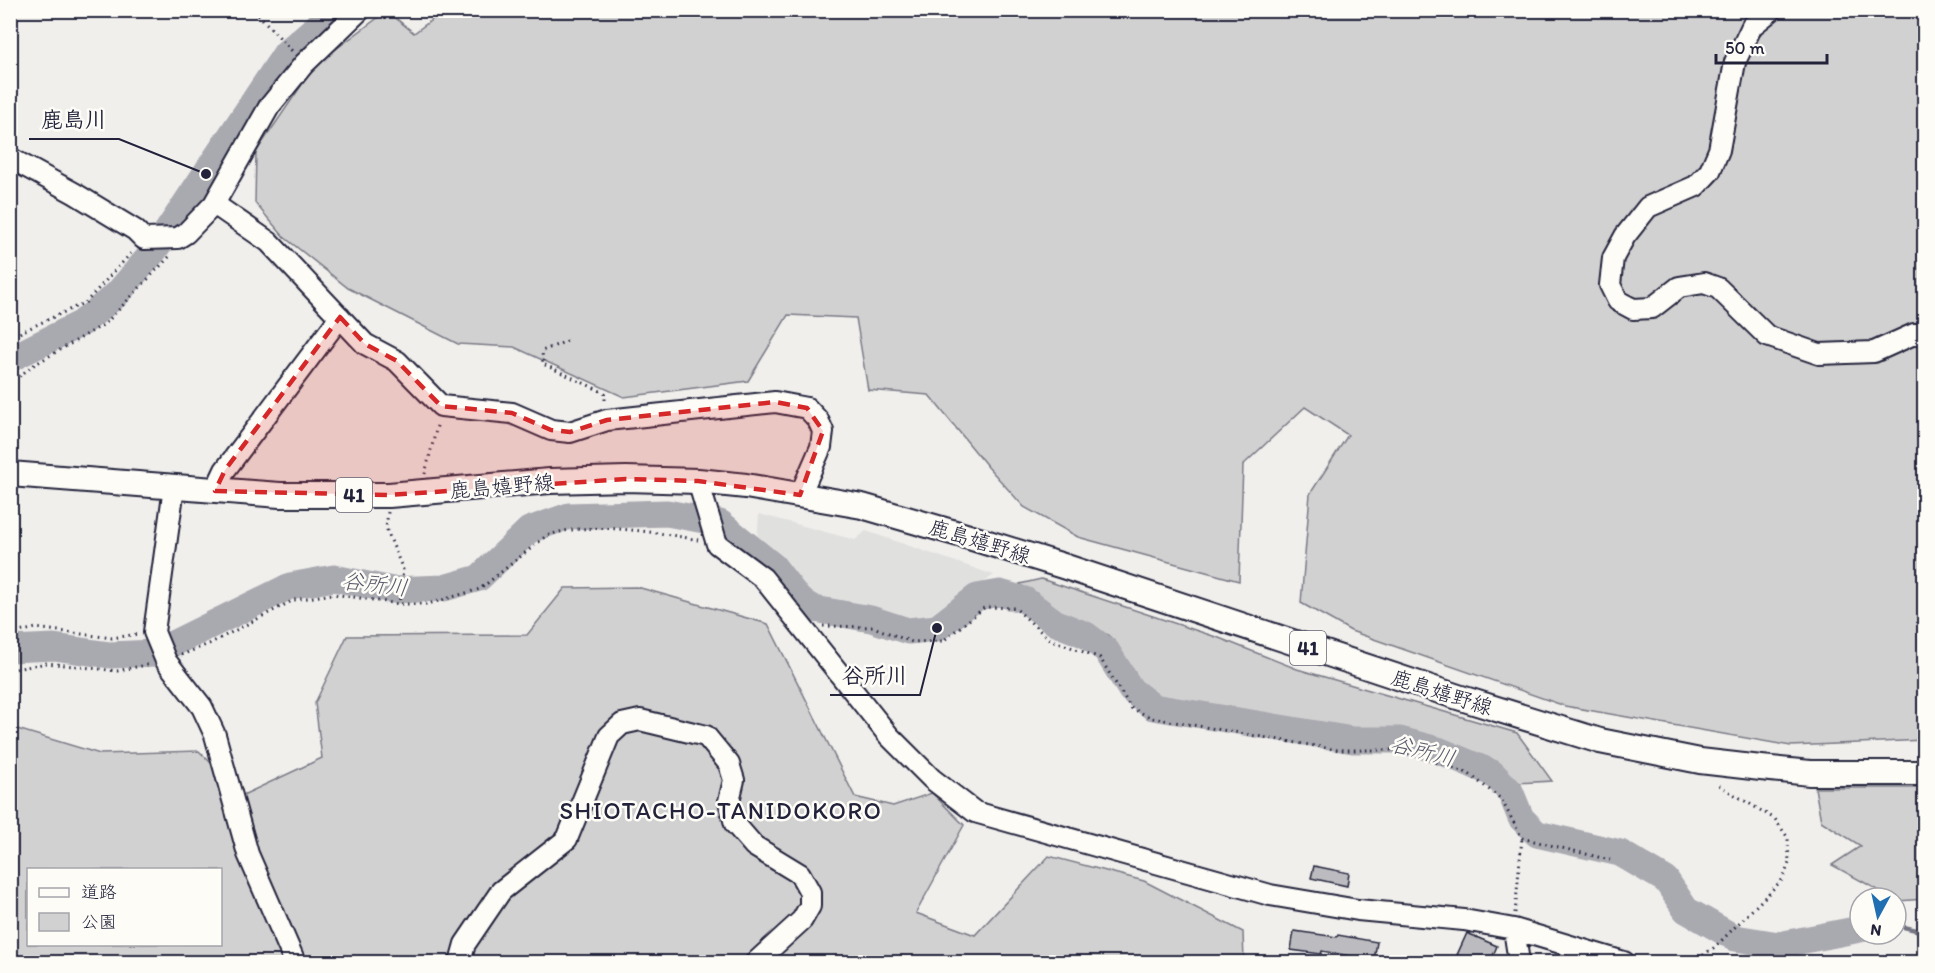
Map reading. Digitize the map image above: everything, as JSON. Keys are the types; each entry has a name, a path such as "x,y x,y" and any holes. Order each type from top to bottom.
{"main road":[{"name":"鹿島嬉野線","path":"10,474 280,495 389,495 550,480 626,479 698,481 800,495 862,506 990,544 1600,741 1700,761 1810,773 1924,773"}],"street":[{"path":"10,158 74,193 139,235 178,238 186,233 214,204 269,107 304,64 360,10"},
{"path":"1772,10 1752,26 1735,62 1719,150 1710,171 1696,186 1648,207 1624,236 1613,258 1610,285 1618,301 1633,309 1652,308 1679,287 1704,283 1718,288 1767,336 1819,354 1874,352 1914,334 1924,334"},
{"path":"214,204 269,242 365,344 397,361 441,406 512,413 551,430 570,432 607,420 776,402 807,408 818,420 823,431 820,447 800,495"},
{"path":"215,490 225,470 340,317"},
{"path":"698,481 717,544 763,578 889,736 932,779 975,812 1270,895 1358,910 1464,920 1514,929 1624,963"},
{"path":"174,487 154,632 166,661 202,707 215,735 248,854 295,963"},
{"path":"460,963 465,944 501,891 567,839 609,736 622,724 640,720 706,736 729,764 734,780 729,801 735,824 754,846 800,874 810,892 810,906 802,920 756,963"},
{"path":"1514,929 1519,963"}],"path":[{"path":"254,10 304,64"},
{"path":"10,340 21,332 86,302 133,253 139,235"},
{"path":"10,384 32,366 105,324 175,251 178,238"},
{"path":"567,341 542,351 543,364 604,393 607,420"},
{"path":"421,493 441,406"},
{"path":"389,495 386,528 403,570 399,604"},
{"path":"10,670 47,663 117,671 166,661 210,644 294,600 333,594 399,604 428,604 480,589 545,537 557,531 622,528 676,535 717,544"},
{"path":"800,625 873,627 912,642 942,641 986,607 1015,609 1049,639 1100,658 1131,708 1152,718 1338,750 1398,750 1468,773 1502,799 1522,838 1514,929"},
{"path":"10,634 36,628 112,638 154,632"},
{"path":"1693,963 1715,947 1782,879 1789,863 1788,838 1775,819 1715,783 1700,761"},
{"path":"1522,838 1610,860"}],"highlighted area":[{"path":"340,317 365,344 397,361 441,406 512,413 551,430 570,432 607,420 775,402 807,408 823,431 800,495 698,481 626,479 389,495 215,491 225,470"}],"shaded area":[{"path":"759,514 855,540 866,531 994,575 935,618 909,623 869,607 810,601 757,541"}],"green space":[{"path":"445,10 1924,11 1924,740 1791,746 1565,706 1351,631 1301,603 1310,494 1348,435 1305,407 1243,465 1239,581 1078,537 1024,507 929,395 868,390 856,318 788,315 748,381 624,397 514,347 458,344 348,288 284,237 255,203 256,152 316,64 387,11 414,33"},
{"path":"1041,579 1219,638 1297,669 1517,733 1552,781 1516,783 1492,759 1398,728 1332,731 1161,699 1138,683 1109,635 1057,616 1020,584"},
{"path":"637,587 768,624 855,797 893,806 932,793 964,825 916,913 975,935 1049,856 1144,881 1243,932 1244,962 11,962 10,729 14,728 100,754 199,751 243,795 322,758 315,703 347,636 527,635 565,588"},
{"path":"1815,788 1924,788 1924,899 1908,900 1908,886 1870,886 1832,865 1861,846 1821,821"}],"building":[{"path":"1314,866 1349,873 1347,886 1311,878"},
{"path":"1294,931 1337,937 1338,935 1377,942 1374,960 1322,951 1321,954 1291,950"},
{"path":"1467,933 1497,946 1490,963 1474,963 1457,955"}],"waterway":[{"path":"10,359 82,323 117,294 154,251 286,53 336,10"},
{"name":"谷所川","path":"10,649 54,647 110,655 154,653 290,586 334,578 392,590 444,588 479,578 529,530 569,516 667,513 720,523 773,566 799,600 814,609 871,619 908,631 937,628 977,597 1000,593 1025,600 1056,623 1086,635 1106,650 1131,690 1153,707 1353,740 1400,740 1438,750 1492,773 1510,791 1521,818 1537,834 1620,853 1666,880 1686,910 1735,938 1779,945 1848,931"},
{"name":"谷所川","path":"1908,928 1924,932"}],"place":[{"name":"鹿島川","path":"206,174"},
{"name":"谷所川","path":"937,628"}],"district":[{"name":"SHIOTACHO-TANIDOKORO","path":"721,810"}]}
